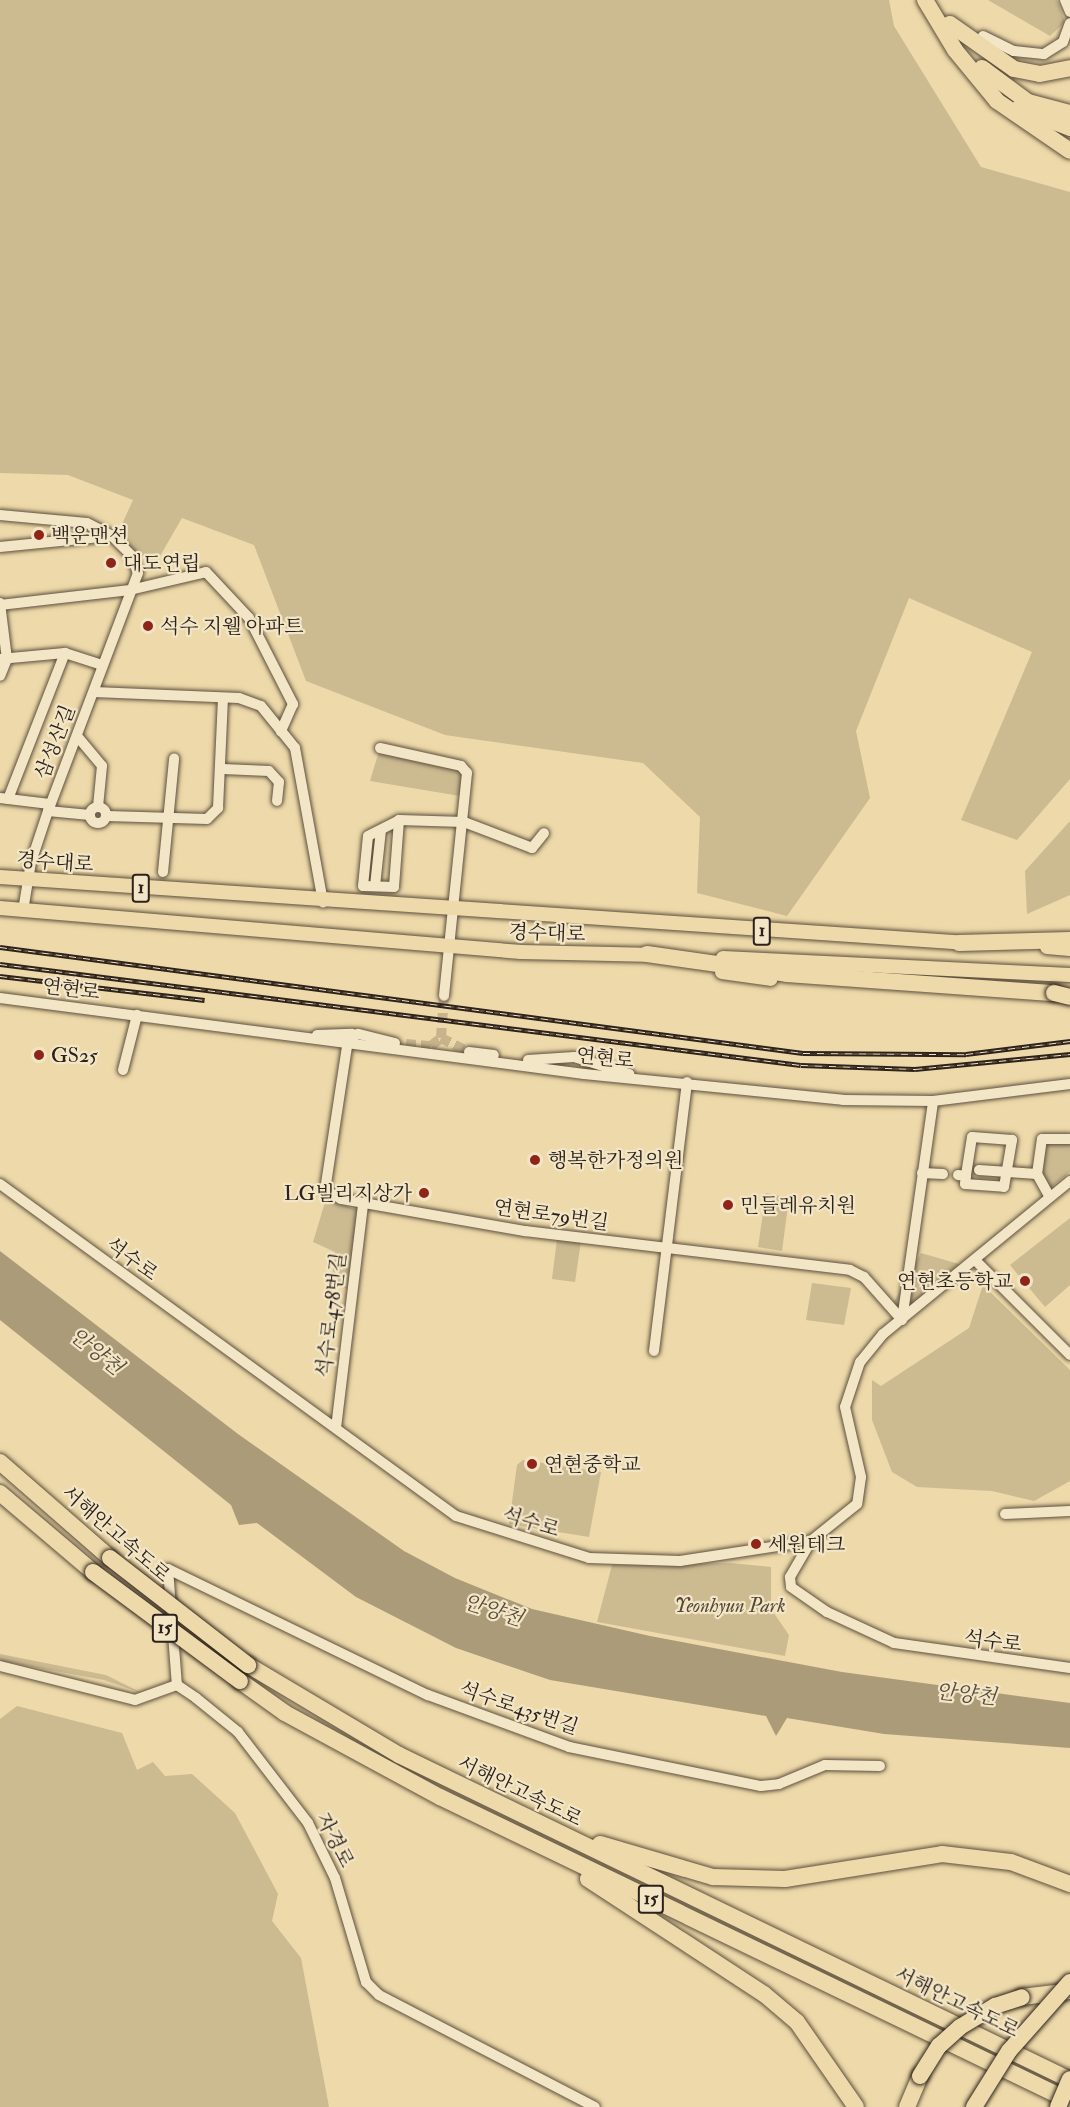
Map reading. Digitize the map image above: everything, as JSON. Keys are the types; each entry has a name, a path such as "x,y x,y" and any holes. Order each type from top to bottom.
{"highway":[{"path":"926,0 980,80 997,101 1070,151"},
{"path":"937,0 950,24 998,84 1028,102 1070,113"},
{"path":"950,24 1014,69 1040,74 1070,68"},
{"path":"980,80 1026,112 1070,128"},
{"path":"959,943 1068,942"},
{"path":"647,954 787,974 1065,993"},
{"name":"서해안고속도로","path":"0,1462 110,1558 249,1665 376,1744 1070,2080"},
{"name":"서해안고속도로","path":"0,1493 93,1572 240,1681 387,1770 1070,2101"},
{"path":"542,1825 712,1877 785,1879 942,1854 1011,1862 1070,1884"},
{"path":"538,1845 764,1994 797,2022 856,2107"},
{"path":"974,2107 1009,2050 1070,1982"},
{"path":"907,2107 920,2076 939,2046 960,2027 995,2006 1022,1997 1070,1991"},
{"path":"1011,2073 1059,2107 1070,2080"}],"main road":[{"name":"경수대로","path":"0,877 455,912 959,943"},
{"name":"1","path":"0,908 23,911"},
{"name":"경수대로","path":"23,911 450,947 647,954 1070,975"}],"street":[{"path":"1065,0 1070,12"},
{"path":"984,36 1014,51 1044,54 1063,42 1070,23"},
{"path":"0,515 87,523 112,536"},
{"path":"0,547 112,536"},
{"name":"삼성산길","path":"23,911 28,879 49,808 138,573 135,562 112,536"},
{"path":"0,676 3,659 0,605 130,590 206,573 249,618 293,704 281,730"},
{"path":"3,659 65,653 102,665"},
{"path":"65,653 4,799 49,808 94,811"},
{"path":"94,692 252,700 295,748 323,902"},
{"path":"77,736 102,766 94,811 99,824 107,816 207,819 218,808 223,769 223,698"},
{"path":"380,748 461,766 467,773 455,912 444,996"},
{"path":"163,872 174,759"},
{"path":"223,769 268,771 279,782 277,801"},
{"path":"399,820 394,887 363,886 368,836 399,820 464,822 532,848 544,833"},
{"name":"연현로","path":"0,998 278,1035 350,1039 584,1074 656,1082 687,1082 843,1100 933,1101 1070,1084"},
{"path":"123,1070 137,1015"},
{"path":"350,1039 406,1044"},
{"name":"연현로79번길","path":"350,1039 325,1190 363,1206 667,1248 850,1270 864,1276 902,1320"},
{"path":"469,1052 536,1062 584,1060 656,1082"},
{"path":"584,1060 584,1074"},
{"path":"654,1351 687,1082"},
{"path":"902,1320 933,1101"},
{"path":"972,1137 1012,1140 1007,1172 1004,1187 965,1184 962,1175 972,1137"},
{"path":"1050,1197 1037,1174 1042,1139 1070,1139"},
{"path":"979,1170 1037,1174"},
{"path":"922,1173 943,1174"},
{"path":"811,1541 857,1504 861,1477 846,1418 848,1397 860,1362 902,1320 1070,1181"},
{"name":"석수로","path":"0,1184 456,1516 580,1555 680,1560 811,1541"},
{"name":"석수로478번길","path":"336,1428 363,1206"},
{"path":"976,1261 1070,1355"},
{"path":"1005,1514 1070,1511"},
{"name":"석수로","path":"811,1541 792,1569 791,1587 863,1632 956,1655 1070,1668"},
{"name":"석수로435번길","path":"177,1685 168,1569 428,1695 569,1747 761,1785 779,1784 825,1765 880,1766"},
{"path":"0,1666 135,1700 177,1685"},
{"name":"자경로","path":"177,1685 238,1732 308,1823 335,1878 366,1982 379,1995 595,2107"}],"green space":[{"path":"0,0 889,0 894,26 981,167 1070,192 1070,779 1017,840 961,820 1032,652 909,598 856,731 870,798 787,916 697,893 700,817 643,763 445,735 306,681 254,545 182,518 160,556 139,557 118,533 133,500 68,475 0,473"},
{"path":"988,0 1057,0 1065,22 1050,36"},
{"path":"380,748 461,766 466,797 370,781"},
{"path":"1070,821 1070,895 1027,914 1025,871"},
{"path":"1042,1139 1070,1139 1070,1172 1047,1190 1037,1174"},
{"path":"766,1193 789,1198 782,1251 758,1247"},
{"path":"326,1199 360,1211 349,1291 332,1278 335,1252 313,1242"},
{"path":"1070,1218 1070,1285 1045,1307 1010,1265"},
{"path":"557,1239 581,1241 575,1282 552,1279"},
{"path":"921,1253 969,1267 902,1320 891,1307"},
{"path":"812,1283 851,1288 844,1325 806,1320"},
{"path":"983,1285 1070,1370 1070,1481 1034,1501 992,1491 917,1487 892,1472 872,1420 872,1380 881,1386 969,1328"},
{"path":"523,1460 601,1472 589,1537 509,1524 517,1465"},
{"name":"Yeonhyun Park","path":"731,1563 771,1567 771,1609 789,1635 785,1656 597,1622 612,1565"},
{"path":"0,1654 106,1675 144,1694 104,1680 0,1661"},
{"path":"17,1706 122,1733 137,1770 153,1762 165,1776 192,1774 235,1813 278,1894 272,1921 301,1958 329,2107 0,2107 0,1719"}],"water":[{"name":"안양천","path":"0,1251 238,1434 404,1551 455,1578 532,1609 650,1636 842,1672 1070,1703 1070,1748 884,1734 787,1718 776,1736 766,1716 550,1680 456,1648 356,1597 257,1523 239,1525 231,1505 0,1320"}],"tunnel":[{"path":"441,1038 444,996"},
{"path":"441,1038 469,1052"},
{"path":"406,1044 431,1046 441,1038"}],"railway":[{"path":"0,947 803,1053 966,1054 1070,1041"},
{"path":"0,964 801,1065 915,1069 1070,1054"},
{"path":"0,976 205,1000"}],"place":[{"name":"백운맨션","path":"39,535"},
{"name":"대도연립","path":"111,563"},
{"name":"석수 지웰 아파트","path":"148,626"},
{"name":"GS25","path":"39,1055"},
{"name":"행복한가정의원","path":"535,1160"},
{"name":"LG빌리지상가","path":"424,1193"},
{"name":"민들레유치원","path":"728,1205"},
{"name":"연현초등학교","path":"1025,1281"},
{"name":"연현중학교","path":"532,1464"},
{"name":"세원테크","path":"756,1544"}]}
